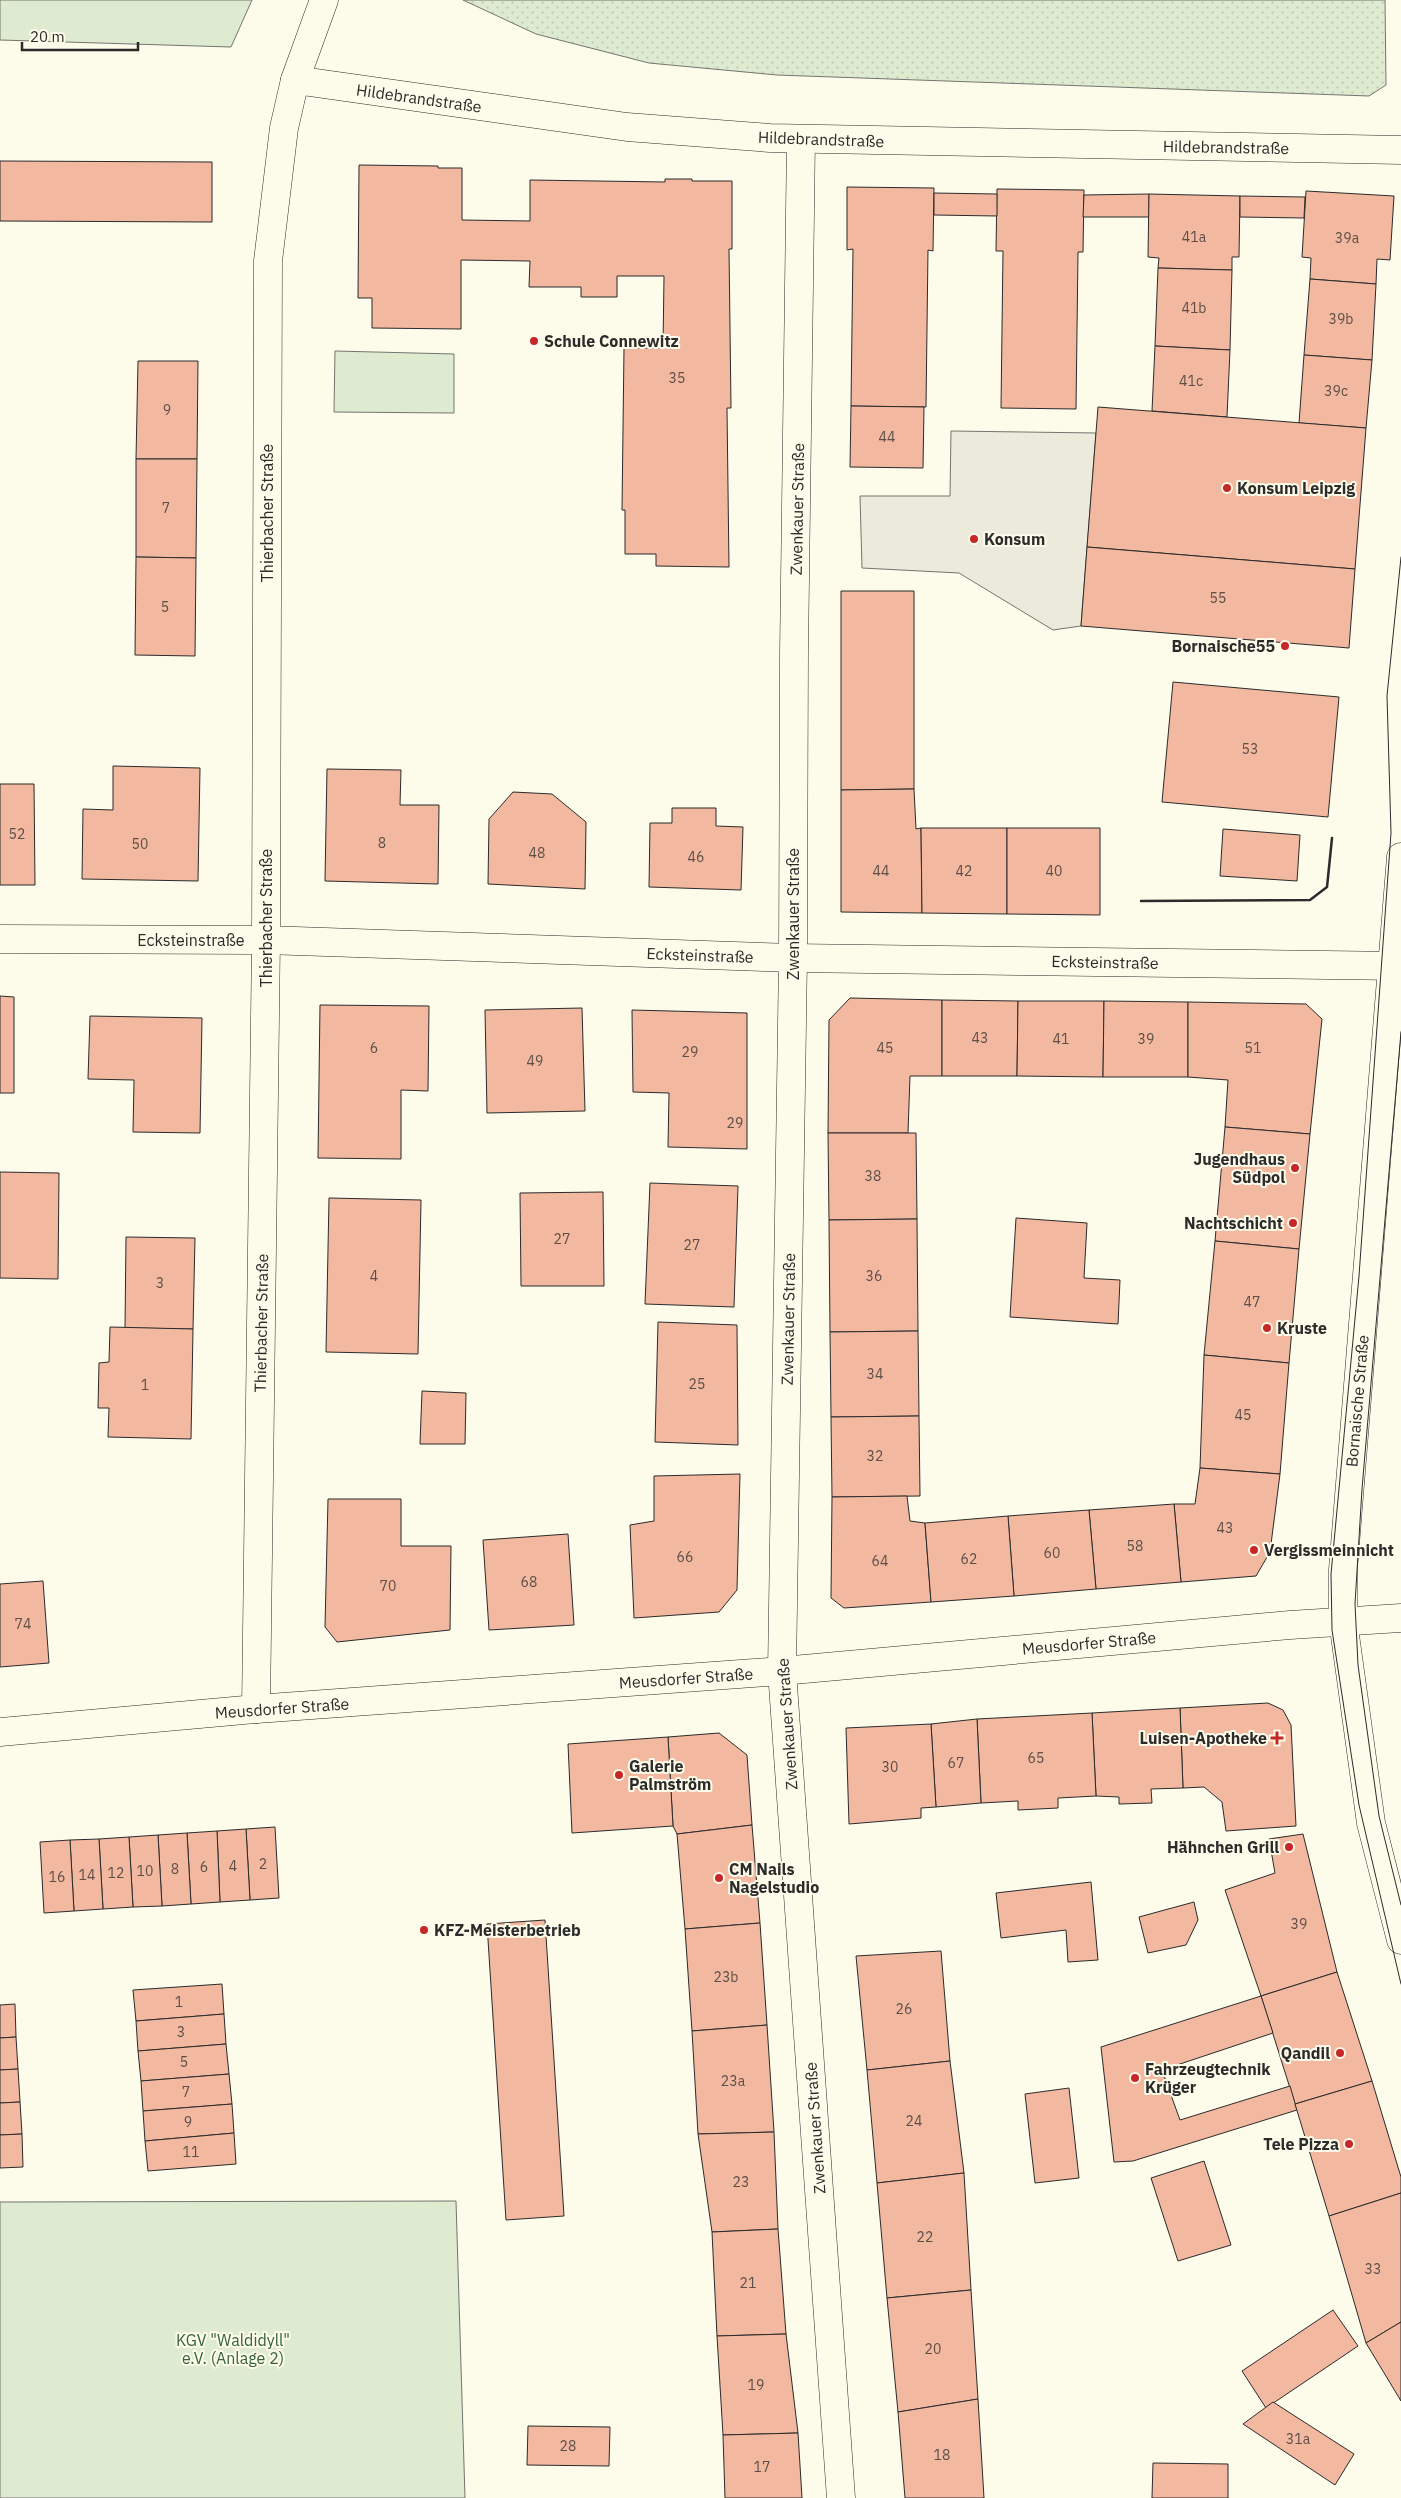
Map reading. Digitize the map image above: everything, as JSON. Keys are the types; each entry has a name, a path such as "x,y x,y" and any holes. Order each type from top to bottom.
{"street":[{"path":"295,80 324,0"},
{"name":"Thierbacher Straße","path":"256,1710 266,940 268,261 284,128 295,80"},
{"name":"Hildebrandstraße","path":"295,80 627,126 770,138 1401,150"},
{"name":"Zwenkauer Straße","path":"802,139 794,653 793,958 782,1671 841,2498"},
{"name":"Bornaische Straße","path":"1401,857 1397,966 1343,1570 1344,1621 1371,1823 1401,1940"},
{"name":"Ecksteinstraße","path":"0,939 266,940 793,958 1397,966"},
{"name":"Meusdorfer Straße","path":"0,1732 256,1710 782,1671 1344,1621 1401,1618"}],"green space":[{"path":"0,0 252,0 231,47 0,40"},
{"path":"463,0 1385,0 1386,85 1369,96 777,75 649,63 536,34"},
{"path":"335,351 454,354 454,413 334,412"},
{"name":"KGV \"Waldidyll\" e.V. (Anlage 2)","path":"456,2201 465,2498 0,2498 0,2202"}],"shaded area":[{"name":"Konsum","path":"951,431 1096,433 1081,626 1053,630 959,573 862,568 860,496 950,496"}],"building":[{"path":"0,161 212,162 212,222 0,221"},
{"path":"359,165 462,168 462,220 530,221 530,180 665,182 665,179 692,179 692,181 732,181 732,249 729,249 731,408 727,408 729,567 656,566 656,554 625,554 625,510 622,510 624,348 663,348 664,276 617,276 617,297 581,297 581,287 529,287 530,261 461,260 461,329 372,328 372,298 358,298"},
{"path":"847,187 934,188 933,251 928,250 926,407 851,406 853,249 847,250"},
{"path":"997,189 1084,190 1083,252 1078,252 1076,409 1001,408 1003,251 996,251"},
{"path":"1306,191 1394,196 1390,260 1377,259 1376,284 1310,279 1311,258 1302,257"},
{"path":"934,193 997,194 997,216 934,215"},
{"path":"1149,194 1149,217 1083,217 1084,195"},
{"path":"1149,194 1240,196 1239,257 1232,257 1232,270 1158,268 1159,258 1148,257"},
{"path":"1240,196 1305,197 1304,218 1240,217"},
{"path":"1158,268 1232,270 1230,350 1155,346"},
{"path":"1310,279 1376,284 1372,360 1304,355"},
{"path":"1155,346 1230,350 1227,417 1152,411"},
{"path":"1304,355 1372,360 1366,428 1299,423"},
{"path":"138,361 198,361 197,459 136,459"},
{"path":"851,406 924,407 923,468 850,467"},
{"name":"Konsum Leipzig","path":"1098,407 1366,428 1355,569 1087,547"},
{"path":"136,459 197,459 196,558 136,557"},
{"path":"1087,547 1355,569 1349,648 1081,626"},
{"path":"136,557 196,558 195,656 135,655"},
{"path":"841,591 914,591 914,789 841,790"},
{"path":"1173,682 1339,697 1328,817 1162,802"},
{"path":"113,766 200,768 198,881 82,879 83,809 113,810"},
{"path":"327,769 401,770 400,805 439,805 438,884 325,881"},
{"path":"0,784 34,784 35,885 0,885"},
{"path":"914,789 916,829 921,828 922,913 841,912 841,790"},
{"path":"513,792 552,794 586,822 585,889 488,884 489,819"},
{"path":"672,808 716,808 716,826 743,827 741,890 649,887 650,823 672,823"},
{"path":"921,828 1007,828 1007,914 922,913"},
{"path":"1007,828 1100,828 1100,915 1007,914"},
{"path":"1223,829 1300,835 1297,881 1220,876"},
{"path":"0,996 14,997 14,1093 0,1093"},
{"path":"850,998 942,1000 942,1076 910,1076 908,1133 828,1133 829,1020"},
{"path":"942,1000 1018,1001 1017,1076 942,1076"},
{"path":"1018,1001 1104,1001 1103,1077 1017,1076"},
{"path":"1104,1001 1188,1002 1188,1077 1103,1077"},
{"path":"1188,1002 1306,1004 1322,1019 1310,1134 1225,1127 1228,1080 1188,1077"},
{"path":"320,1005 429,1006 428,1091 401,1090 401,1159 318,1158"},
{"path":"582,1008 585,1111 487,1113 485,1010"},
{"path":"632,1010 747,1013 747,1149 668,1147 669,1093 633,1092"},
{"path":"90,1016 202,1018 200,1133 133,1132 134,1080 88,1079"},
{"path":"1225,1127 1310,1134 1299,1249 1215,1241"},
{"path":"828,1133 916,1133 917,1219 829,1220"},
{"path":"0,1172 59,1173 58,1279 0,1278"},
{"path":"650,1183 738,1186 734,1307 645,1304"},
{"path":"603,1192 604,1286 521,1286 520,1193"},
{"path":"329,1198 421,1200 418,1354 326,1352"},
{"path":"1016,1218 1087,1223 1084,1278 1120,1280 1118,1324 1010,1317"},
{"path":"917,1219 918,1331 830,1332 829,1220"},
{"path":"126,1237 195,1238 193,1329 125,1328"},
{"path":"1215,1241 1299,1249 1289,1363 1204,1355"},
{"path":"658,1322 737,1325 738,1445 655,1442"},
{"path":"110,1327 193,1329 191,1439 108,1437 109,1408 98,1408 99,1363 109,1362"},
{"path":"918,1331 919,1416 831,1417 830,1332"},
{"path":"1204,1355 1289,1363 1280,1474 1200,1468"},
{"path":"422,1391 466,1393 465,1444 420,1444"},
{"path":"919,1416 920,1496 832,1497 831,1417"},
{"path":"1200,1468 1280,1474 1270,1552 1256,1576 1181,1582 1174,1504 1195,1504"},
{"path":"740,1474 737,1590 719,1612 634,1618 630,1525 654,1521 654,1476"},
{"path":"907,1496 910,1521 925,1523 931,1602 844,1608 831,1598 832,1497"},
{"path":"328,1499 401,1499 401,1546 451,1546 450,1630 337,1642 325,1627"},
{"path":"1174,1504 1181,1582 1096,1589 1089,1510"},
{"path":"1089,1510 1096,1589 1014,1596 1008,1516"},
{"path":"1008,1516 1014,1596 931,1602 925,1523"},
{"path":"568,1534 574,1625 489,1630 483,1540"},
{"path":"43,1581 49,1663 0,1667 0,1584"},
{"path":"1268,1703 1283,1710 1291,1725 1296,1826 1226,1831 1222,1802 1204,1787 1183,1788 1180,1708"},
{"path":"1180,1708 1183,1788 1151,1789 1152,1803 1119,1804 1119,1797 1096,1796 1092,1713"},
{"path":"1092,1713 1096,1796 1058,1798 1058,1808 1018,1810 1018,1801 981,1803 977,1719"},
{"path":"977,1719 981,1803 936,1807 931,1724"},
{"path":"931,1724 936,1807 921,1808 921,1818 849,1824 846,1728"},
{"path":"719,1733 747,1755 752,1825 677,1834 673,1826 668,1737"},
{"path":"668,1737 673,1826 572,1833 568,1744"},
{"name":"CM Nails Nagelstudio","path":"752,1825 760,1923 685,1929 677,1834"},
{"path":"275,1827 279,1898 250,1900 246,1829"},
{"path":"246,1829 250,1900 220,1902 217,1831"},
{"path":"217,1831 220,1902 191,1904 187,1833"},
{"path":"187,1833 191,1904 162,1906 158,1835"},
{"path":"1303,1834 1337,1972 1261,1996 1225,1890 1275,1873 1269,1839"},
{"path":"158,1835 162,1906 133,1907 129,1837"},
{"path":"129,1837 133,1907 103,1909 99,1839"},
{"path":"99,1839 103,1909 74,1911 70,1840"},
{"path":"70,1840 74,1911 44,1913 40,1842"},
{"path":"1091,1882 1098,1960 1068,1962 1066,1930 1001,1938 996,1893"},
{"path":"1194,1902 1198,1920 1186,1945 1148,1953 1139,1917"},
{"path":"545,1920 564,2216 506,2220 487,1924"},
{"path":"760,1923 767,2025 692,2031 685,1929"},
{"path":"941,1951 950,2061 867,2070 856,1956"},
{"path":"1337,1972 1372,2081 1295,2104 1261,1996"},
{"path":"222,1984 224,2014 136,2021 133,1990"},
{"name":"Fahrzeugtechnik Krüger","path":"1261,1996 1273,2033 1162,2070 1180,2120 1290,2086 1297,2110 1133,2161 1114,2162 1101,2047"},
{"path":"15,2004 16,2037 0,2038 0,2005"},
{"path":"224,2014 226,2044 138,2051 136,2021"},
{"path":"767,2025 774,2132 698,2134 692,2031"},
{"path":"16,2037 18,2069 0,2070 0,2038"},
{"path":"226,2044 229,2074 141,2081 138,2051"},
{"path":"950,2061 964,2173 877,2183 867,2070"},
{"path":"18,2069 20,2102 0,2103 0,2070"},
{"path":"229,2074 232,2104 143,2111 141,2081"},
{"name":"Tele Pizza","path":"1372,2081 1401,2177 1401,2193 1329,2216 1295,2104"},
{"path":"1069,2088 1079,2178 1035,2183 1025,2094"},
{"path":"20,2102 22,2134 0,2135 0,2103"},
{"path":"232,2104 234,2133 145,2141 143,2111"},
{"path":"774,2132 778,2229 712,2232 698,2134"},
{"path":"234,2133 236,2164 148,2171 145,2141"},
{"path":"22,2134 23,2167 0,2168 0,2135"},
{"path":"1204,2161 1231,2245 1178,2261 1151,2178"},
{"path":"964,2173 971,2290 887,2298 877,2183"},
{"path":"1401,2193 1401,2322 1366,2343 1329,2216"},
{"path":"778,2229 786,2334 717,2336 712,2232"},
{"path":"971,2290 978,2399 898,2412 887,2298"},
{"path":"1333,2310 1358,2346 1266,2408 1242,2371"},
{"path":"1401,2322 1401,2401 1366,2343"},
{"path":"786,2334 798,2433 723,2435 717,2336"},
{"path":"978,2399 984,2498 905,2498 898,2412"},
{"path":"1273,2402 1354,2454 1335,2485 1243,2424"},
{"path":"528,2426 610,2427 609,2466 527,2465"},
{"path":"798,2433 802,2498 725,2498 723,2435"},
{"path":"1153,2463 1228,2464 1228,2498 1152,2498"}],"tram line":[{"path":"1401,557 1387,696 1391,833 1359,1276 1331,1574 1332,1630 1359,1805 1401,1984"},
{"path":"1401,1032 1362,1489 1355,1604 1358,1665 1379,1816 1401,1905"}],"wall":[{"path":"1141,901 1310,900 1327,887 1332,838"}],"place":[{"name":"Schule Connewitz","path":"534,341"},
{"name":"Konsum Leipzig","path":"1227,488"},
{"name":"Konsum","path":"974,539"},
{"name":"Bornaische55","path":"1285,646"},
{"name":"Jugendhaus Südpol","path":"1295,1168"},
{"name":"Nachtschicht","path":"1293,1223"},
{"name":"Kruste","path":"1267,1328"},
{"name":"Vergissmeinnicht","path":"1254,1550"},
{"name":"Luisen-Apotheke","path":"1277,1738"},
{"name":"Galerie Palmström","path":"619,1775"},
{"name":"Hähnchen Grill","path":"1289,1847"},
{"name":"CM Nails Nagelstudio","path":"719,1878"},
{"name":"KFZ-Meisterbetrieb","path":"424,1930"},
{"name":"Qandil","path":"1340,2053"},
{"name":"Fahrzeugtechnik Krüger","path":"1135,2078"},
{"name":"Tele Pizza","path":"1349,2144"}]}
